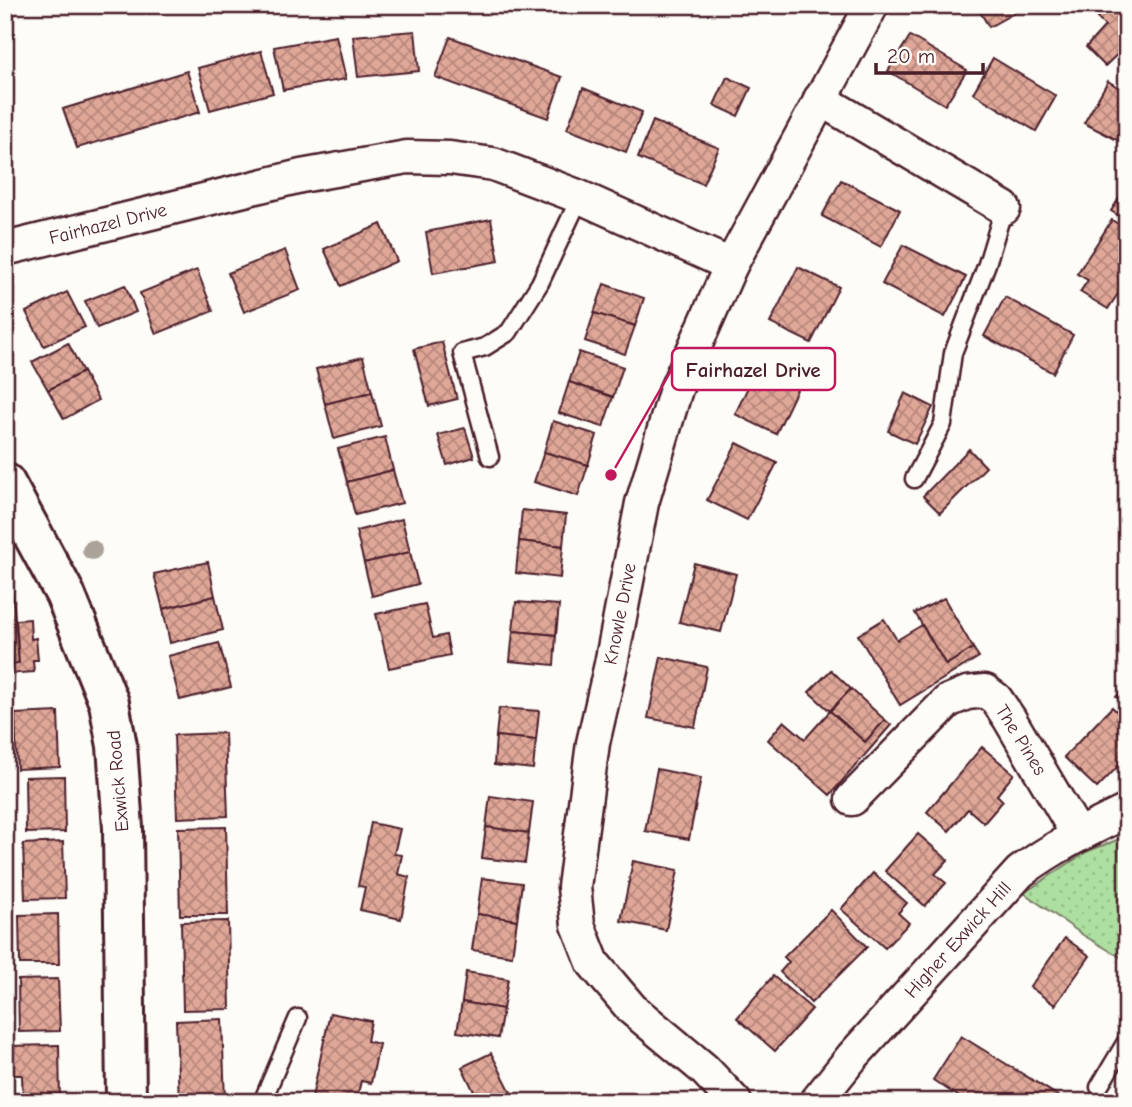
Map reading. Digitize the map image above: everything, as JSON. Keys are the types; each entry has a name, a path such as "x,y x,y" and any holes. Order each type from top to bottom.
{"street":[{"name":"Knowle Drive","path":"735,1102 704,1069 632,1009 593,963 578,925 574,887 593,743 642,503 676,390 731,265 872,5"},
{"path":"820,99 1003,208"},
{"name":"Fairhazel Drive","path":"5,249 301,176 407,157 450,158 493,164 580,197 731,265"},
{"name":"Exwick Road","path":"5,484 65,594 109,703 117,746 123,828 126,1102"},
{"name":"The Pines","path":"852,799 948,701 967,693 985,691 996,699 1009,718 1078,835"},
{"name":"Higher Exwick Hill","path":"816,1102 852,1057 1020,872 1041,856 1127,811"}],"lane":[{"path":"490,457 462,353 485,346 509,332 540,283 580,197"},
{"path":"914,480 943,424 953,353 987,264 1003,208"},
{"path":"262,1102 298,1018"},
{"path":"1099,1087 1127,1040"}],"green space":[{"path":"1127,836 1127,961 1083,935 1024,893 1086,852"}],"building":[{"path":"976,5 1019,5 1021,9 989,27"},
{"path":"1100,5 1127,5 1127,23 1124,26 1127,31 1119,39 1126,46 1105,66 1086,47 1105,26 1097,18 1105,11"},
{"path":"415,31 419,71 358,77 353,36"},
{"path":"336,36 346,79 283,90 274,47"},
{"path":"910,36 967,70 945,105 888,71"},
{"path":"450,37 562,77 548,118 435,77"},
{"path":"261,51 273,93 210,110 198,68"},
{"path":"993,58 1056,96 1036,131 973,93"},
{"path":"187,71 200,112 77,148 63,109"},
{"path":"727,77 751,88 738,116 714,105"},
{"path":"1108,81 1127,93 1127,145 1084,123"},
{"path":"583,88 642,112 626,152 567,129"},
{"path":"653,121 719,148 703,184 638,158"},
{"path":"841,180 900,210 881,247 822,216"},
{"path":"1127,186 1127,221 1111,211"},
{"path":"491,219 499,261 433,273 426,232"},
{"path":"1112,220 1127,230 1127,280 1108,309 1080,292 1088,280 1077,274"},
{"path":"381,224 397,261 341,286 324,249"},
{"path":"903,245 966,277 945,317 882,284"},
{"path":"285,250 300,290 244,312 228,273"},
{"path":"798,267 839,287 811,343 770,323"},
{"path":"197,270 213,311 156,334 140,293"},
{"path":"604,284 644,298 635,326 594,313"},
{"path":"125,285 136,312 97,328 85,301"},
{"path":"67,292 85,327 44,346 26,312"},
{"path":"1005,297 1073,335 1053,373 984,336"},
{"path":"594,313 635,326 625,354 585,341"},
{"path":"442,342 457,399 429,406 414,349"},
{"path":"68,343 83,372 48,390 32,362"},
{"path":"579,352 623,367 613,397 569,382"},
{"path":"363,357 372,392 325,404 316,369"},
{"path":"762,358 803,377 776,434 735,414"},
{"path":"83,372 98,400 64,419 48,390"},
{"path":"569,382 613,397 603,427 559,413"},
{"path":"372,392 381,426 334,439 325,404"},
{"path":"905,393 933,407 915,444 888,431"},
{"path":"553,421 597,435 588,465 544,452"},
{"path":"465,428 474,457 447,465 438,435"},
{"path":"385,437 393,470 347,482 338,449"},
{"path":"737,443 777,463 747,520 707,500"},
{"path":"969,449 986,467 940,513 923,496"},
{"path":"544,452 588,465 578,496 534,482"},
{"path":"393,470 402,503 355,515 347,482"},
{"path":"522,510 566,515 563,546 519,541"},
{"path":"402,519 410,552 364,563 356,531"},
{"path":"519,541 563,546 560,578 516,573"},
{"path":"410,552 418,584 372,596 364,563"},
{"path":"208,562 215,596 163,609 154,574"},
{"path":"694,563 736,574 721,632 679,622"},
{"path":"12,587 19,663 5,665 5,588"},
{"path":"215,596 223,630 170,643 163,609"},
{"path":"944,598 973,648 946,665 915,613"},
{"path":"516,602 559,605 556,635 513,631"},
{"path":"425,604 433,638 446,635 450,655 389,668 376,614"},
{"path":"30,619 31,639 36,638 38,660 33,660 34,672 5,674 5,665 19,663 16,620"},
{"path":"884,619 897,640 922,625 946,665 973,648 979,657 900,705 858,635"},
{"path":"513,631 556,635 554,665 510,661"},
{"path":"219,643 231,687 180,700 168,656"},
{"path":"661,657 707,667 695,727 648,718"},
{"path":"831,670 851,689 830,711 809,692"},
{"path":"1127,685 1127,706 1116,697"},
{"path":"851,689 885,720 865,742 830,711"},
{"path":"1112,707 1127,721 1127,757 1097,788 1064,757"},
{"path":"499,708 539,711 536,740 496,736"},
{"path":"830,711 865,742 885,720 891,725 830,795 768,740 784,721 805,739"},
{"path":"58,712 60,767 17,769 15,714"},
{"path":"225,733 228,816 177,818 174,735"},
{"path":"496,736 536,740 533,769 494,765"},
{"path":"982,747 1014,774 997,795 1003,801 984,823 968,809 949,831 927,812"},
{"path":"657,769 701,778 689,839 645,831"},
{"path":"64,776 65,832 26,833 25,777"},
{"path":"490,796 533,802 529,833 486,827"},
{"path":"371,823 400,829 394,854 402,855 398,874 409,877 401,919 360,910 365,887 358,886"},
{"path":"226,827 228,915 180,915 178,828"},
{"path":"486,827 529,833 525,863 482,858"},
{"path":"918,834 948,860 935,874 946,883 925,906 885,871"},
{"path":"63,842 65,898 25,899 23,844"},
{"path":"633,861 678,870 666,930 621,921"},
{"path":"873,873 907,903 898,913 909,923 885,948 841,909"},
{"path":"482,878 522,883 517,920 477,914"},
{"path":"831,910 867,947 811,1003 780,972 789,962 784,957"},
{"path":"58,914 59,964 20,964 19,915"},
{"path":"477,914 517,920 512,956 472,950"},
{"path":"228,921 230,1009 183,1010 181,922"},
{"path":"1065,938 1090,956 1055,1005 1030,987"},
{"path":"466,972 508,979 503,1009 462,1002"},
{"path":"773,976 812,1009 775,1051 737,1018"},
{"path":"58,979 60,1031 19,1032 18,980"},
{"path":"462,1002 503,1009 498,1038 457,1032"},
{"path":"330,1013 371,1021 367,1041 379,1044 371,1083 361,1081 356,1102 311,1102"},
{"path":"222,1019 225,1102 179,1102 176,1021"},
{"path":"961,1036 1068,1102 967,1102 933,1080"},
{"path":"59,1045 60,1102 23,1102 22,1075 5,1075 5,1046"},
{"path":"491,1053 514,1098 507,1102 479,1102 462,1067"}],"place":[{"name":"Fairhazel Drive","path":"611,475"}]}
